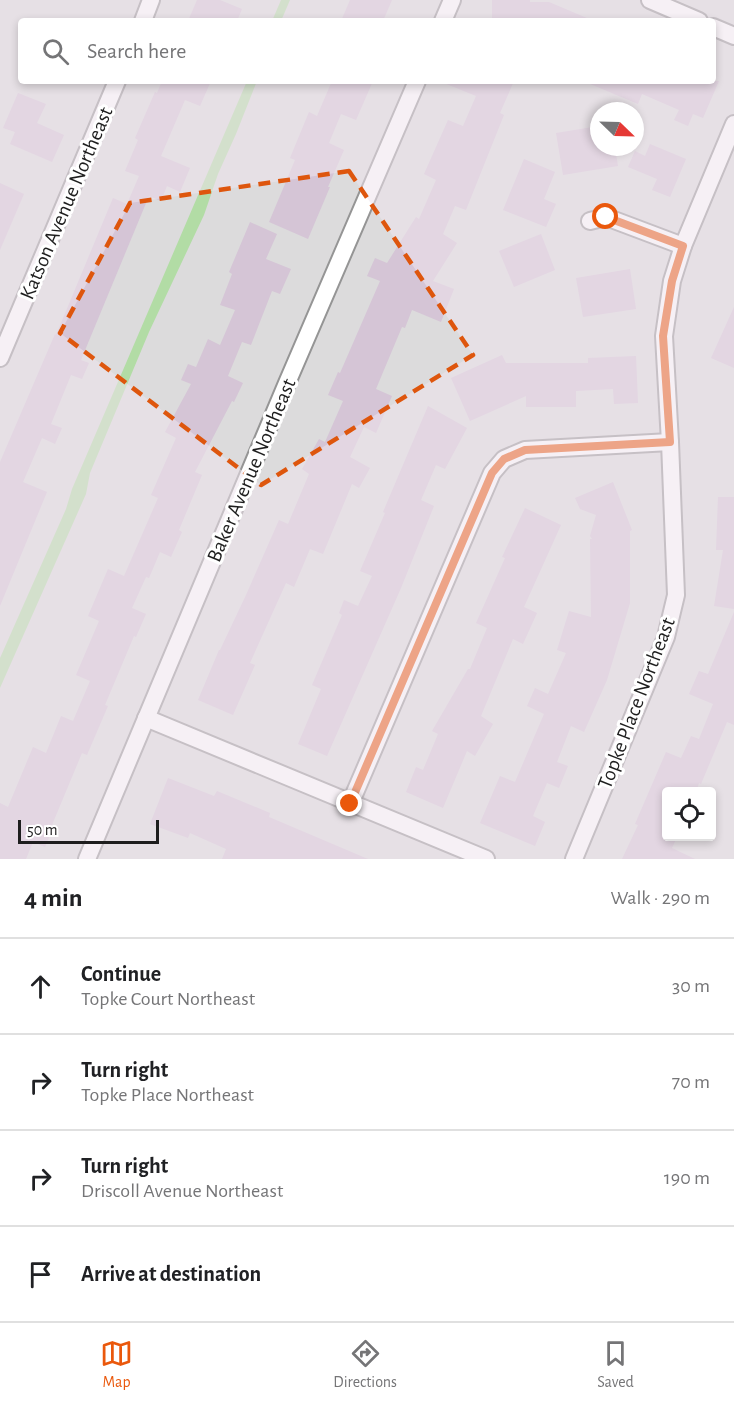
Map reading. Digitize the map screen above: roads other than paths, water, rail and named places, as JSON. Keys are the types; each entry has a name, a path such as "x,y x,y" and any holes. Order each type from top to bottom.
{"street":[{"path":"144,18 152,0"},
{"path":"444,18 452,0"},
{"path":"650,0 692,18"},
{"path":"716,28 734,36"},
{"name":"Katson Avenue Northeast","path":"0,358 116,84"},
{"name":"Baker Avenue Northeast","path":"87,859 416,84"},
{"name":"Topke Place Northeast","path":"574,859 666,637 675,595 670,442 663,336 672,281 683,246 734,124"},
{"path":"590,220 606,217 683,246"},
{"path":"350,804 492,473 504,459 525,450 670,442"},
{"path":"146,718 486,859"}]}
